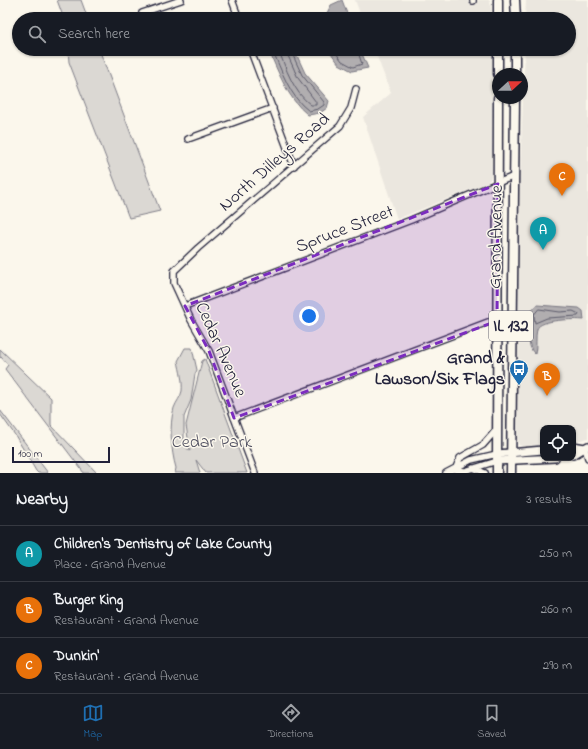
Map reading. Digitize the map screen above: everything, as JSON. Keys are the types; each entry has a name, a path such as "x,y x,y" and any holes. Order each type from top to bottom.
{"main road":[{"path":"498,0 498,12"},
{"path":"515,0 516,12"},
{"path":"498,56 498,68"},
{"path":"515,56 515,68"},
{"name":"Grand Avenue","path":"497,473 498,104"},
{"name":"Grand Avenue","path":"511,473 511,320 515,104"}],"street":[{"path":"145,12 181,0"},
{"path":"232,0 236,12"},
{"path":"253,56 294,166"},
{"name":"North Dilleys Road","path":"198,248 340,126 351,108 356,89"},
{"path":"188,139 272,108"},
{"name":"Spruce Street","path":"185,306 370,236 498,184 514,176"},
{"name":"Cedar Avenue","path":"198,248 177,266 173,277 185,306 209,351 255,473"},
{"path":"234,418 488,322 511,320"},
{"path":"455,470 460,458 483,445 497,429"},
{"path":"576,446 586,447"},
{"path":"576,453 586,447"},
{"path":"586,447 588,458"},
{"path":"446,473 455,470 472,460 511,456 540,451"},
{"path":"511,456 540,457"},
{"path":"455,470 465,471 497,457"},
{"path":"473,468 485,473"}],"highlighted area":[{"path":"498,184 497,321 234,418 209,351 185,306"}],"shaded area":[{"path":"355,0 490,0 491,12 359,12"},
{"path":"526,0 588,0 588,438 576,441 576,425 540,425 540,447 530,448 519,445 516,430 518,223 523,104 528,104 528,68 524,68 525,56 576,56 576,12 525,12"},
{"path":"377,56 492,56 492,176 487,183 397,219 363,117 391,93"}],"green space":[{"path":"57,0 81,0 85,12 61,12"},
{"path":"69,56 102,56 160,211 129,218 69,62"},
{"name":"Cedar Park","path":"185,348 192,348 197,370 191,400 184,417 184,446 190,451 186,425 202,361 205,359 247,473 206,473 196,460 200,473 175,473 176,468 171,430 172,415 182,391 182,380 178,361"},
{"path":"0,349 51,398 51,425 97,473 84,473 5,369 8,365 1,357 0,358"},
{"path":"0,410 48,473 38,473 36,471 15,435 0,414"}],"water":[{"path":"342,0 346,12 328,12 331,5"},
{"path":"271,56 297,56 305,73 329,101 327,108 320,113 308,115 294,101"},
{"path":"333,56 363,56 368,68 352,71 339,64"},
{"path":"537,305 579,308 583,311 584,320 558,320 544,323 537,329 536,332 535,354 530,347 529,342 529,316"}],"place":[{"name":"Dunkin'","path":"562,196"},
{"name":"Children's Dentistry of Lake County","path":"543,250"},
{"name":"Grand & Lawson/Six Flags","path":"519,386"},
{"name":"Burger King","path":"547,396"}]}
